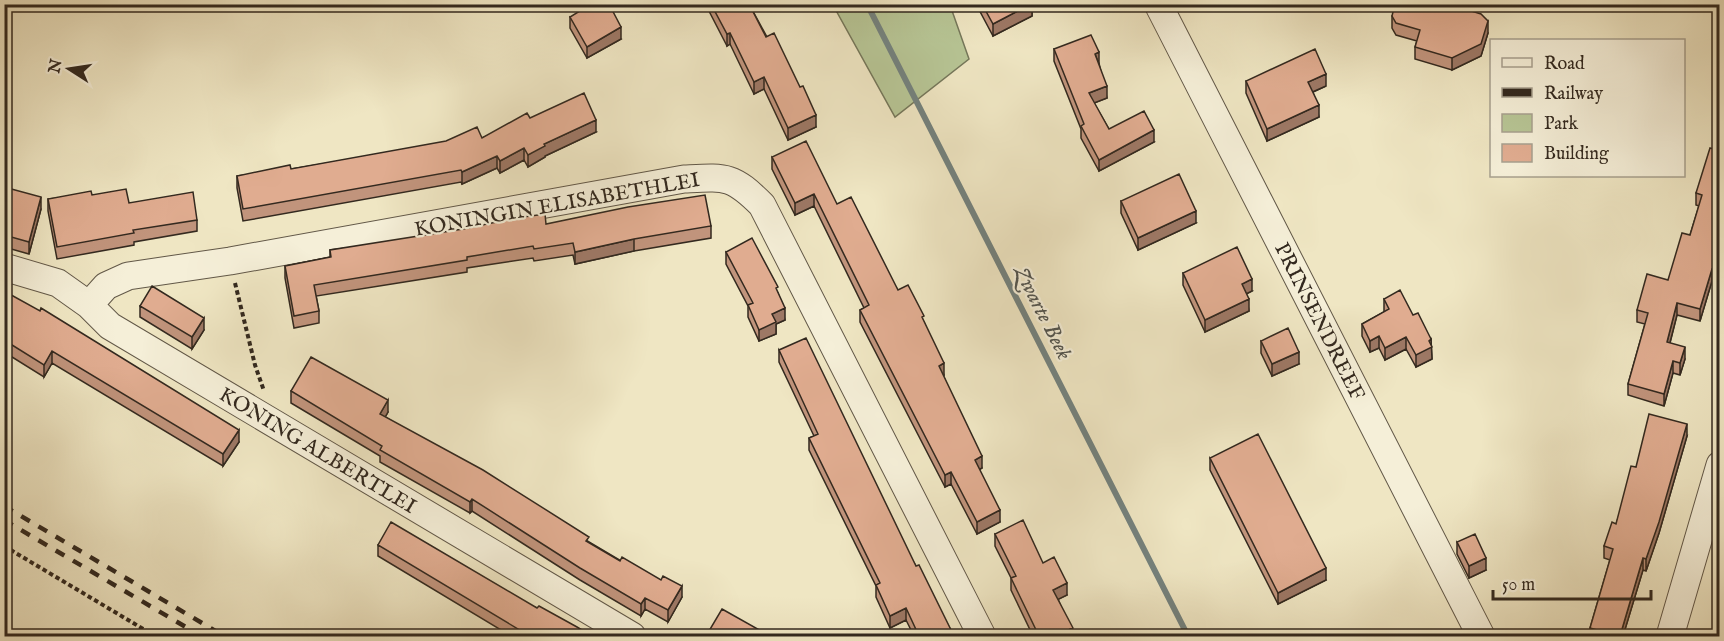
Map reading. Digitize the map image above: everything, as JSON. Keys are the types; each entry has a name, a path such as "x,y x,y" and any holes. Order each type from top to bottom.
{"street":[{"name":"PRINSENDREEF","path":"1158,4 1481,636"},
{"name":"KONINGIN ELISABETHLEI","path":"89,306 106,286 128,276 230,261 684,179 721,178 742,186 762,205 982,636"},
{"name":"KONING ALBERTLEI","path":"4,267 58,284 89,306 110,326 632,636"},
{"path":"1670,636 1719,465"}],"path":[{"path":"230,261 255,365 279,428"},
{"path":"4,546 155,636"}],"green space":[{"path":"833,5 950,5 969,59 895,117"}],"building":[{"path":"591,4 609,4 621,27 587,47 570,17"},
{"path":"711,4 749,4 766,37 774,33 816,115 788,128 764,77 754,82 730,33 727,34"},
{"path":"982,4 1031,4 993,24"},
{"path":"1395,4 1468,4 1471,11 1481,14 1488,21 1481,44 1452,58 1415,47 1420,30 1396,23 1392,16"},
{"path":"1091,35 1099,52 1095,54 1107,86 1089,93 1109,129 1144,111 1154,130 1099,160 1081,126 1084,124 1054,49"},
{"path":"1315,49 1326,74 1308,82 1319,105 1267,129 1246,81"},
{"path":"584,93 596,120 544,144 545,146 528,155 524,148 500,161 497,156 462,172 461,170 243,209 237,176 290,165 291,169 446,141 477,127 482,138 527,113 530,118"},
{"path":"806,141 837,204 851,197 898,290 908,285 924,316 922,317 944,363 939,366 982,456 975,460 1000,510 977,522 951,472 945,475 860,310 869,305 814,194 795,203 772,157"},
{"path":"1710,148 1719,150 1719,271 1712,269 1700,309 1677,303 1667,342 1685,347 1680,363 1673,361 1664,394 1628,384 1648,313 1637,310 1647,274 1668,280 1682,233 1690,235 1702,195 1696,193"},
{"path":"1179,174 1196,211 1138,238 1121,201"},
{"path":"4,187 41,197 29,242 4,235"},
{"path":"126,189 129,203 193,192 197,220 133,230 134,233 57,247 48,199 91,191 92,195"},
{"path":"705,195 711,226 575,252 573,243 534,249 533,246 467,257 467,260 314,285 319,311 294,316 285,266 331,257 330,250 545,214 546,224 628,207"},
{"path":"752,238 778,287 776,288 785,308 772,314 776,322 759,330 748,305 753,303 726,252"},
{"path":"1237,247 1252,279 1242,284 1249,299 1205,320 1183,273"},
{"path":"152,286 204,318 192,337 140,306"},
{"path":"1400,290 1413,315 1418,313 1431,339 1429,341 1432,347 1416,355 1406,337 1385,348 1379,336 1370,341 1362,324 1389,309 1384,299"},
{"path":"4,291 40,311 41,308 239,430 223,454 52,351 44,365 4,340"},
{"path":"1288,328 1299,352 1272,364 1261,341"},
{"path":"806,338 916,566 919,565 954,636 919,636 906,608 890,616 876,585 880,583 809,438 818,434 779,350"},
{"path":"311,357 388,400 380,414 483,470 589,537 586,541 620,561 622,557 661,580 663,576 682,586 668,610 645,598 641,604 472,499 470,502 380,450 382,446 291,391"},
{"path":"1649,414 1687,424 1659,522 1646,559 1643,558 1620,636 1618,636 1590,628 1613,549 1604,546 1612,522 1616,524 1631,466 1636,467"},
{"path":"1258,434 1326,568 1278,593 1210,458"},
{"path":"1023,520 1043,563 1054,557 1067,583 1053,590 1073,628 1070,629 1073,636 1039,636 1011,578 1016,576 995,534"},
{"path":"391,522 537,608 539,606 592,636 525,636 523,632 378,545"},
{"path":"1475,534 1486,558 1469,566 1457,542"},
{"path":"722,609 770,636 706,636"}],"waterway":[{"name":"Zwarte Beek","path":"867,4 1188,636"}],"railway":[{"path":"4,506 224,636"},
{"path":"4,520 201,636"}]}
